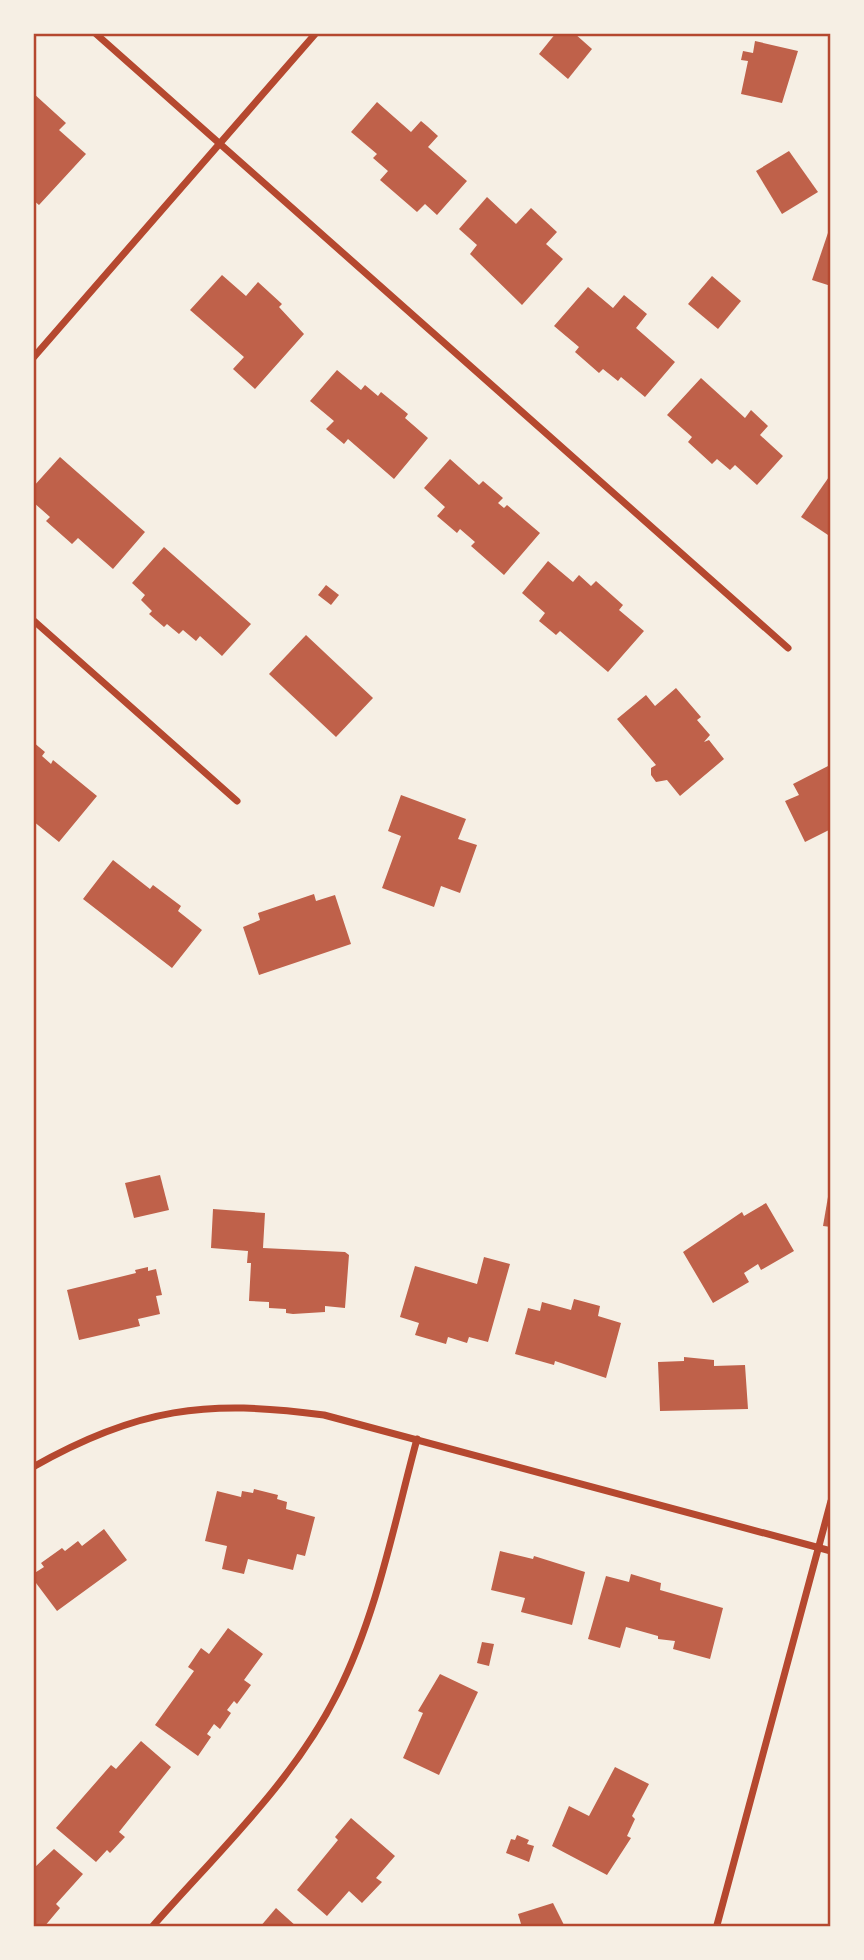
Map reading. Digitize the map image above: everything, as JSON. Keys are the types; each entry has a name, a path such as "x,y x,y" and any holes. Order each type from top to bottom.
{"street":[{"path":"95,33 788,648"},
{"path":"33,358 221,146 316,33"},
{"path":"33,620 237,801"},
{"path":"33,1467 79,1441 130,1421 205,1407 265,1406 324,1415 831,1551"},
{"path":"152,1927 276,1786 315,1733 337,1694 355,1654 381,1574 417,1439"},
{"path":"717,1925 831,1501"}],"building":[{"path":"556,33 574,33 592,49 568,79 539,54"},
{"path":"755,41 798,51 782,103 741,94 748,61 741,60 743,51 753,53"},
{"path":"33,93 66,123 59,130 86,154 39,205 33,200"},
{"path":"377,102 411,132 421,121 427,126 438,136 428,147 467,181 437,215 425,204 417,212 380,180 388,171 373,158 377,154 351,132"},
{"path":"789,151 818,192 782,214 756,171"},
{"path":"487,197 516,224 531,208 557,232 546,244 563,259 522,305 470,254 477,245 459,229"},
{"path":"831,224 831,286 812,280"},
{"path":"222,275 246,296 258,282 282,304 279,307 304,334 255,389 233,369 244,357 190,310"},
{"path":"712,276 741,301 718,329 688,304"},
{"path":"588,287 613,308 624,295 647,314 636,328 675,362 645,397 621,377 618,381 603,369 599,373 575,352 579,347 554,326"},
{"path":"337,370 361,390 365,385 378,396 381,392 408,414 405,418 428,438 394,479 348,439 344,444 326,429 334,421 310,401"},
{"path":"701,378 745,418 751,410 768,426 760,435 783,456 757,485 735,465 730,470 717,459 712,464 688,442 692,437 667,415"},
{"path":"60,457 145,532 113,569 78,538 72,544 46,521 50,517 33,502 33,487"},
{"path":"450,459 479,485 483,481 503,498 498,503 504,508 507,505 540,533 504,575 471,546 475,542 460,529 457,533 437,516 445,507 424,488"},
{"path":"831,474 831,537 801,517"},
{"path":"164,547 251,624 222,656 200,636 196,641 183,630 179,634 167,624 164,627 149,614 152,611 141,600 145,595 132,583"},
{"path":"548,561 573,582 579,575 591,586 596,581 623,605 619,610 644,631 608,672 560,631 556,635 539,621 545,613 522,593"},
{"path":"326,585 339,595 331,605 318,595"},
{"path":"306,635 373,698 336,737 269,674"},
{"path":"676,688 701,717 697,720 710,735 704,742 709,740 724,759 680,796 667,780 656,782 651,775 651,768 656,765 617,719 646,695 655,706"},
{"path":"33,742 45,752 42,756 51,764 53,760 97,796 59,842 33,821"},
{"path":"830,765 831,829 805,842 785,801 799,795 793,784"},
{"path":"401,795 466,819 458,839 477,845 460,893 441,886 434,907 382,888 401,836 388,831"},
{"path":"113,860 150,889 153,885 181,906 178,911 202,930 172,968 83,899"},
{"path":"314,894 316,901 335,895 351,944 259,975 243,927 260,920 258,913"},
{"path":"160,1175 169,1210 134,1218 125,1183"},
{"path":"829,1191 831,1192 831,1227 823,1226"},
{"path":"766,1203 794,1251 761,1270 758,1264 744,1273 749,1282 713,1303 683,1252 742,1212 744,1216"},
{"path":"213,1209 265,1213 263,1248 345,1252 349,1255 345,1308 325,1306 325,1312 293,1314 286,1313 286,1309 269,1308 269,1302 249,1301 251,1263 247,1263 248,1251 211,1248"},
{"path":"484,1257 510,1264 488,1342 469,1337 467,1343 448,1337 446,1344 415,1335 419,1323 400,1317 415,1266 477,1284"},
{"path":"148,1267 148,1271 156,1269 162,1295 156,1296 160,1314 138,1319 140,1326 79,1340 67,1290 136,1273 135,1270"},
{"path":"574,1299 600,1306 598,1316 621,1323 606,1378 555,1361 554,1365 515,1354 528,1308 540,1311 542,1302 571,1310"},
{"path":"684,1357 714,1360 714,1366 745,1365 748,1409 660,1411 658,1362 684,1361"},
{"path":"254,1489 278,1495 277,1499 287,1502 286,1509 315,1517 305,1556 297,1554 293,1570 248,1559 244,1574 222,1569 227,1546 205,1541 217,1491 241,1497 242,1491 253,1493"},
{"path":"104,1529 127,1560 57,1611 33,1579 33,1574 44,1567 41,1563 62,1548 65,1551 78,1541 82,1546"},
{"path":"500,1551 533,1559 534,1556 585,1572 572,1625 521,1612 525,1598 491,1590"},
{"path":"631,1574 661,1583 660,1590 723,1608 710,1659 673,1649 675,1641 658,1639 658,1636 626,1627 620,1648 588,1639 606,1576 629,1582"},
{"path":"228,1628 263,1654 244,1680 251,1685 237,1704 234,1701 227,1710 231,1713 220,1729 214,1724 207,1734 211,1737 198,1756 155,1725 194,1671 188,1667 201,1648 209,1654"},
{"path":"482,1642 494,1644 489,1666 477,1663"},
{"path":"440,1674 478,1692 439,1775 403,1758 423,1713 418,1711"},
{"path":"141,1741 171,1767 119,1832 125,1837 110,1853 107,1850 96,1862 56,1828 111,1765 116,1769"},
{"path":"615,1767 649,1784 632,1816 635,1819 627,1836 631,1838 607,1875 552,1846 569,1806 589,1816"},
{"path":"351,1818 395,1856 376,1878 382,1882 362,1903 349,1891 327,1916 297,1890 338,1840 335,1837"},
{"path":"517,1835 529,1840 527,1844 534,1846 529,1862 506,1853 511,1839 515,1840"},
{"path":"54,1849 83,1874 56,1904 60,1908 44,1927 33,1927 33,1869"},
{"path":"553,1903 565,1927 522,1927 518,1914"},
{"path":"276,1908 297,1927 260,1927"}]}
